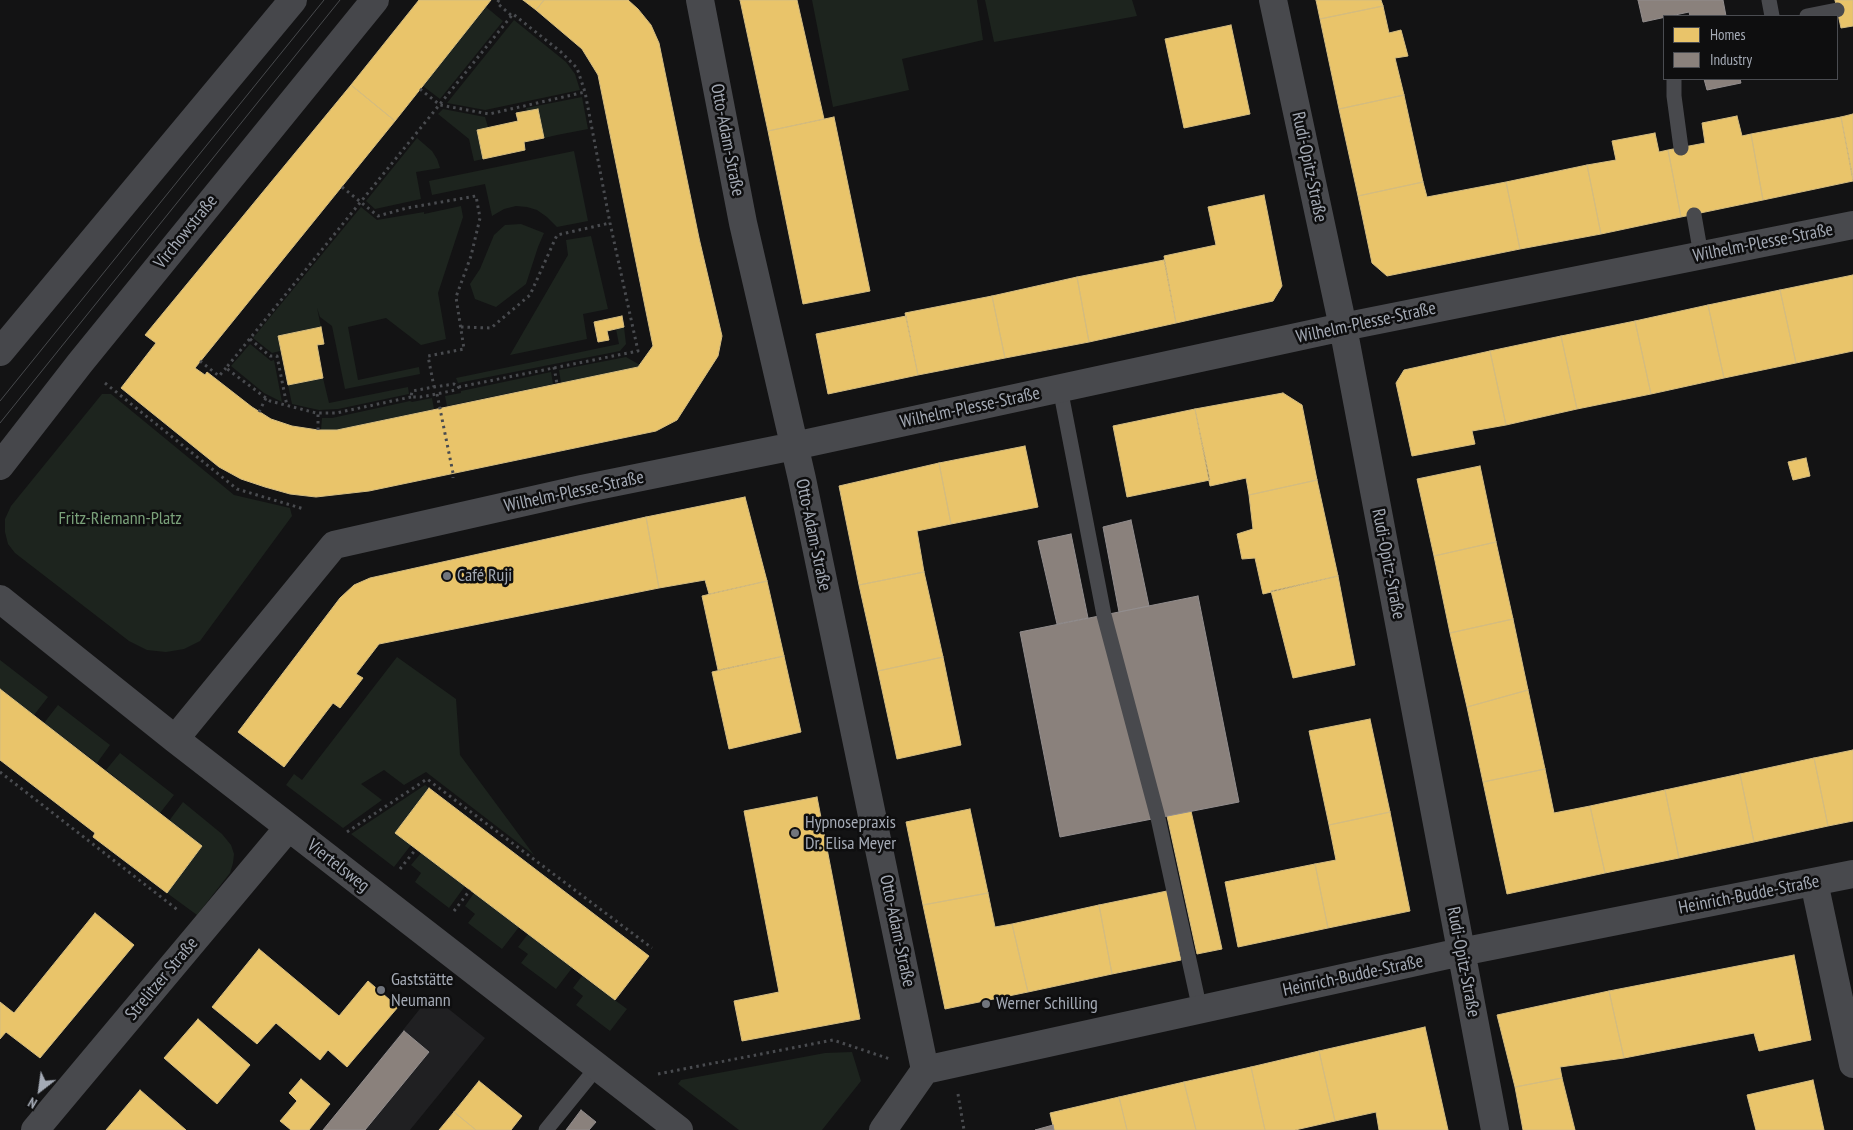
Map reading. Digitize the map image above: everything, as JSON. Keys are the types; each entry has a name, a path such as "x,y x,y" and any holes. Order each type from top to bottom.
{"main road":[{"path":"0,352 293,0"},
{"name":"Virchowstraße","path":"0,466 86,356 375,0"}],"street":[{"name":"Otto-Adam-Straße","path":"700,0 742,223 794,446 926,1070"},
{"name":"Rudi-Opitz-Straße","path":"1273,0 1343,327 1495,1130"},
{"name":"Wilhelm-Plesse-Straße","path":"175,739 334,545 582,489 794,446 1343,327 1853,225"},
{"name":"Viertelsweg","path":"0,599 288,828 679,1130"},
{"name":"Strelitzer Straße","path":"36,1130 288,828"},
{"name":"Heinrich-Budde-Straße","path":"926,1070 1461,952 1853,874"},
{"path":"1814,882 1853,1064"},
{"path":"883,1130 926,1070"}],"lane":[{"path":"1769,0 1772,15"},
{"path":"1812,15 1837,10"},
{"path":"1674,80 1674,96 1681,148"},
{"path":"1694,215 1701,255"},
{"path":"1060,388 1104,615 1158,818 1200,1010"},
{"path":"546,1130 608,1074"}],"path":[{"path":"226,368 270,401 318,413 336,413 411,397 437,394 455,390 459,387 638,351 610,223 585,92 577,68 513,14 512,16 497,3 499,0"},
{"path":"200,361 219,376 512,16"},
{"path":"420,89 440,105 489,114 585,92"},
{"path":"342,186 378,216 407,208 476,196 480,218 471,256 456,297 464,349 428,356 434,387"},
{"path":"461,327 491,328 530,296 556,234 610,223"},
{"path":"250,339 270,356 278,356 288,406"},
{"path":"554,367 557,384"},
{"path":"103,381 237,489 304,509"},
{"path":"411,397 412,391 454,384 459,387"},
{"path":"437,394 453,478"},
{"path":"259,412 266,398"},
{"path":"318,413 318,430"},
{"path":"0,772 203,930"},
{"path":"318,851 427,780 652,948"},
{"path":"400,869 416,849"},
{"path":"454,911 470,890"},
{"path":"608,1074 833,1040 926,1070"}],"shaded area":[{"path":"431,995 485,1038 410,1130 323,1130"}],"green space":[{"path":"812,0 977,0 983,40 902,59 909,90 833,107"},
{"path":"985,0 1132,0 1137,16 994,42"},
{"path":"486,7 503,21 440,99 423,86"},
{"path":"514,20 566,62 575,74 580,90 485,110 447,103"},
{"path":"582,97 588,129 544,138 538,109 527,111 526,108"},
{"path":"443,109 485,117 488,127 477,130 483,159 474,161 469,139 438,114"},
{"path":"417,138 432,151 440,168 416,172 421,199 375,209 366,201"},
{"path":"574,151 588,221 557,227 537,210 516,206 504,209 492,216 485,184 432,195 429,181"},
{"path":"461,206 463,217 438,293 446,339 421,345 386,318 348,327 358,380 419,367 420,374 345,389 332,326 320,317 317,308 321,327 278,336 280,351 272,353 253,338 361,207 377,220 424,212 424,214"},
{"path":"521,224 544,233 526,284 496,307 475,299 470,284 480,269 494,235 505,225"},
{"path":"591,236 608,309 583,314 587,339 510,355 568,255 566,240"},
{"path":"624,327 626,344 620,351 458,383 456,378 619,344 616,329"},
{"path":"250,344 271,361 274,360 282,402 264,393 231,366"},
{"path":"626,357 640,365 638,367 561,383 559,370"},
{"path":"551,372 553,384 447,406 445,396"},
{"path":"323,378 329,403 408,387 409,394 338,409 319,410 292,404 288,385"},
{"name":"Fritz-Riemann-Platz","path":"102,394 111,394 234,495 290,508 292,516 200,641 184,649 166,652 147,650 129,641 15,553 8,544 5,532 5,519 11,506"},
{"path":"432,398 434,409 337,430 321,430 322,418 332,418"},
{"path":"397,657 456,699 460,755 534,855 426,772 404,785 384,770 361,784 382,800 343,828 286,785 294,774 302,780"},
{"path":"0,660 48,697 34,715 0,689"},
{"path":"58,705 110,745 97,763 44,723"},
{"path":"120,753 174,795 160,813 106,770"},
{"path":"425,785 429,788 395,833 411,845 394,867 351,834"},
{"path":"183,802 222,834 231,845 234,854 230,873 197,915 167,893 202,846 169,821"},
{"path":"421,853 465,886 449,908 415,882 421,873 411,865"},
{"path":"474,893 519,927 502,949 468,923 475,914 465,906"},
{"path":"528,934 572,968 556,989 521,963 528,954 518,947"},
{"path":"582,976 627,1009 610,1031 576,1005 583,996 573,988"},
{"path":"852,1052 861,1081 822,1130 739,1130 678,1084 681,1080 825,1053"}],"building: Homes":[{"path":"419,0 491,0 395,121 351,85"},
{"path":"523,0 544,0 536,10"},
{"path":"544,0 628,0 651,25 659,43 699,238 722,336 718,356 677,420 656,431 369,491 316,497 290,494 265,487 241,479 219,467 121,388 156,343 145,335 351,85 395,121 195,368 205,375 207,372 252,407 271,419 292,426 318,430 337,430 638,367 653,346 598,75 582,49 536,10"},
{"path":"740,0 797,0 824,119 768,131"},
{"path":"1316,0 1381,0 1383,6 1320,19"},
{"path":"1835,0 1853,0 1853,26 1841,28"},
{"path":"1383,6 1389,33 1401,30 1408,56 1395,58 1404,95 1339,109 1320,19"},
{"path":"1231,25 1250,114 1184,128 1165,39"},
{"path":"1404,95 1423,182 1358,196 1339,109"},
{"path":"538,109 544,138 524,142 525,150 483,159 477,130 518,121 516,113"},
{"path":"1853,114 1853,178 1841,117"},
{"path":"1737,116 1742,136 1751,134 1763,200 1681,217 1668,150 1705,143 1702,123"},
{"path":"834,117 870,291 803,304 768,131"},
{"path":"1841,117 1853,181 1763,200 1751,134"},
{"path":"1655,133 1659,152 1668,150 1681,217 1601,234 1587,165 1616,160 1612,141"},
{"path":"1587,165 1601,234 1520,249 1506,182"},
{"path":"1423,182 1427,197 1506,182 1520,249 1387,276 1372,263 1358,196"},
{"path":"1264,195 1282,286 1273,301 1176,323 1164,256 1216,245 1208,207"},
{"path":"1164,260 1176,323 1089,342 1077,277"},
{"path":"1853,275 1853,351 1796,363 1780,290"},
{"path":"1077,277 1089,342 1005,358 992,296"},
{"path":"1780,290 1796,363 1724,378 1708,305"},
{"path":"992,296 1005,358 918,375 905,313"},
{"path":"1708,305 1724,378 1651,394 1635,321"},
{"path":"622,316 624,327 607,331 609,340 598,342 594,322"},
{"path":"906,316 918,375 828,394 816,334"},
{"path":"1635,321 1651,394 1577,409 1561,336"},
{"path":"321,327 324,344 317,345 323,378 288,385 278,336"},
{"path":"1561,336 1577,409 1506,425 1490,351"},
{"path":"1490,351 1506,425 1472,431 1475,444 1412,456 1396,383 1404,370"},
{"path":"1283,393 1302,405 1317,480 1249,495 1246,478 1210,486 1195,409"},
{"path":"1195,409 1210,480 1127,497 1113,426"},
{"path":"1025,446 1038,507 951,524 939,463"},
{"path":"1806,458 1810,476 1793,480 1788,462"},
{"path":"939,463 951,524 917,531 924,572 859,585 839,486"},
{"path":"1480,466 1496,542 1434,556 1417,479"},
{"path":"1317,480 1338,576 1263,594 1255,558 1242,559 1237,534 1253,529 1249,495"},
{"path":"745,497 767,581 709,594 705,580 659,588 646,517"},
{"path":"646,517 659,588 379,644 356,674 363,678 340,708 333,703 284,767 238,732 340,598 354,585 370,578"},
{"path":"1496,542 1513,619 1450,633 1434,556"},
{"path":"924,572 943,657 878,671 859,585"},
{"path":"1338,576 1355,665 1293,678 1271,591"},
{"path":"767,581 784,656 718,670 702,596"},
{"path":"1513,619 1528,690 1467,707 1450,633"},
{"path":"784,656 801,732 729,749 712,672"},
{"path":"943,657 961,745 897,759 878,671"},
{"path":"0,689 202,846 167,893 93,837 95,833 0,760"},
{"path":"1528,690 1545,769 1483,782 1467,707"},
{"path":"1370,719 1390,812 1329,825 1309,731"},
{"path":"1853,750 1853,821 1828,826 1814,758"},
{"path":"1814,758 1828,826 1754,842 1740,774"},
{"path":"1545,769 1554,813 1590,806 1605,873 1507,894 1483,782"},
{"path":"1740,774 1754,842 1679,858 1665,790"},
{"path":"429,788 649,956 615,1000 395,833"},
{"path":"1665,790 1679,858 1605,873 1590,806"},
{"path":"817,797 860,1019 742,1041 734,1001 779,992 744,811"},
{"path":"970,809 988,893 923,905 906,822"},
{"path":"1191,811 1222,949 1197,954 1167,816"},
{"path":"1390,812 1410,911 1328,928 1315,864 1336,860 1329,825"},
{"path":"1315,864 1328,928 1238,947 1225,882"},
{"path":"1167,891 1181,960 1112,974 1099,905"},
{"path":"988,893 995,927 1012,924 1028,992 945,1009 923,905"},
{"path":"1099,905 1112,974 1028,992 1012,924"},
{"path":"95,913 134,945 40,1058 6,1032 0,1039 0,1002 14,1013"},
{"path":"259,949 339,1016 368,981 398,1007 347,1067 328,1050 320,1060 276,1023 257,1044 212,1007"},
{"path":"1794,955 1811,1040 1759,1051 1754,1033 1624,1058 1609,991"},
{"path":"1609,991 1624,1058 1560,1067 1562,1078 1515,1087 1497,1015"},
{"path":"198,1019 250,1065 217,1104 164,1058"},
{"path":"1425,1027 1448,1130 1379,1130 1376,1112 1335,1121 1319,1051"},
{"path":"1319,1051 1335,1121 1295,1130 1265,1130 1251,1067"},
{"path":"1251,1067 1265,1130 1196,1130 1184,1082"},
{"path":"1562,1078 1575,1130 1523,1130 1515,1087"},
{"path":"301,1079 330,1104 309,1130 291,1130 280,1121 297,1101 289,1093"},
{"path":"1813,1080 1824,1130 1756,1130 1747,1095"},
{"path":"479,1081 522,1116 511,1130 476,1130 454,1112"},
{"path":"1184,1082 1196,1130 1127,1130 1119,1097"},
{"path":"140,1090 186,1130 106,1130"},
{"path":"1119,1097 1127,1130 1054,1130 1050,1113"},
{"path":"454,1112 476,1130 439,1130"}],"building: Industry":[{"path":"1638,0 1723,0 1726,15 1690,15 1689,12 1663,15 1663,18 1643,22"},
{"path":"1704,80 1740,80 1741,83 1707,90"},
{"path":"1131,520 1149,606 1119,612 1103,527"},
{"path":"1071,534 1088,618 1057,624 1038,541"},
{"path":"1198,596 1239,802 1060,837 1020,632"},
{"path":"404,1031 429,1052 365,1130 323,1130"},
{"path":"581,1110 596,1122 589,1130 566,1130"},
{"path":"1053,1125 1054,1130 1035,1130"}],"tram line":[{"path":"0,401 324,0"},
{"path":"0,423 340,0"}],"place":[{"name":"Café Ruji","path":"447,576"},
{"name":"Hypnosepraxis Dr. Elisa Meyer","path":"795,833"},
{"name":"Gaststätte Neumann","path":"381,990"},
{"name":"Werner Schilling","path":"986,1004"}]}
